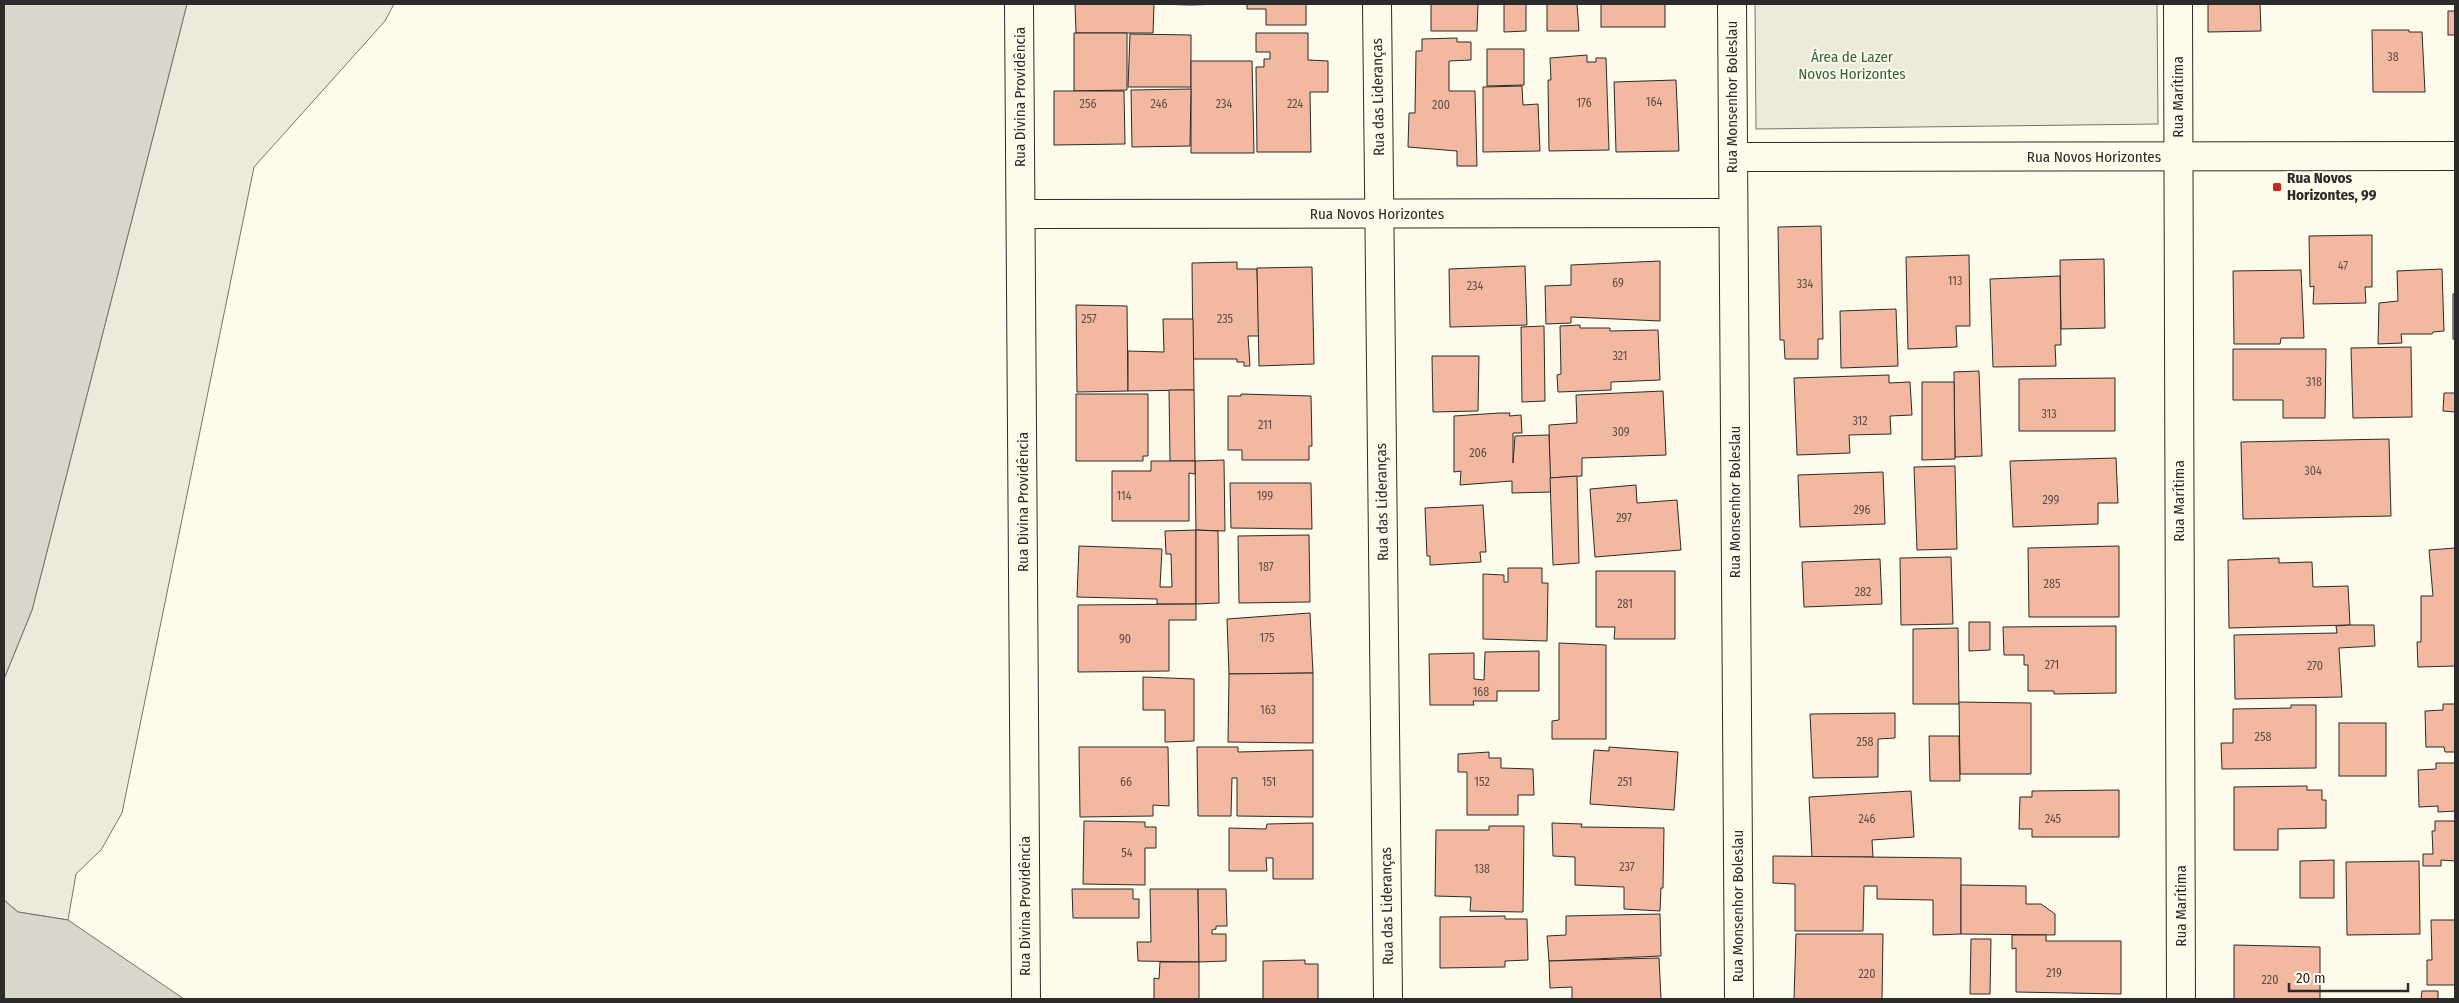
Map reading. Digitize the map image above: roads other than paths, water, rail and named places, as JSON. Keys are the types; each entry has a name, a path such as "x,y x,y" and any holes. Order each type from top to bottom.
{"street":[{"name":"Rua Divina Providência","path":"1019,4 1026,999"},
{"name":"Rua das Lideranças","path":"1377,4 1388,999"},
{"name":"Rua Monsenhor Boleslau","path":"1732,4 1739,999"},
{"name":"Rua Marítima","path":"2178,4 2181,999"},
{"name":"Rua Novos Horizontes","path":"1733,157 2455,156"},
{"name":"Rua Novos Horizontes","path":"1021,214 1733,213"}],"place":[{"name":"Rua Novos Horizontes, 99","path":"2277,187"}],"park label":[{"name":"Área de Lazer Novos Horizontes","path":"1852,66"}]}
